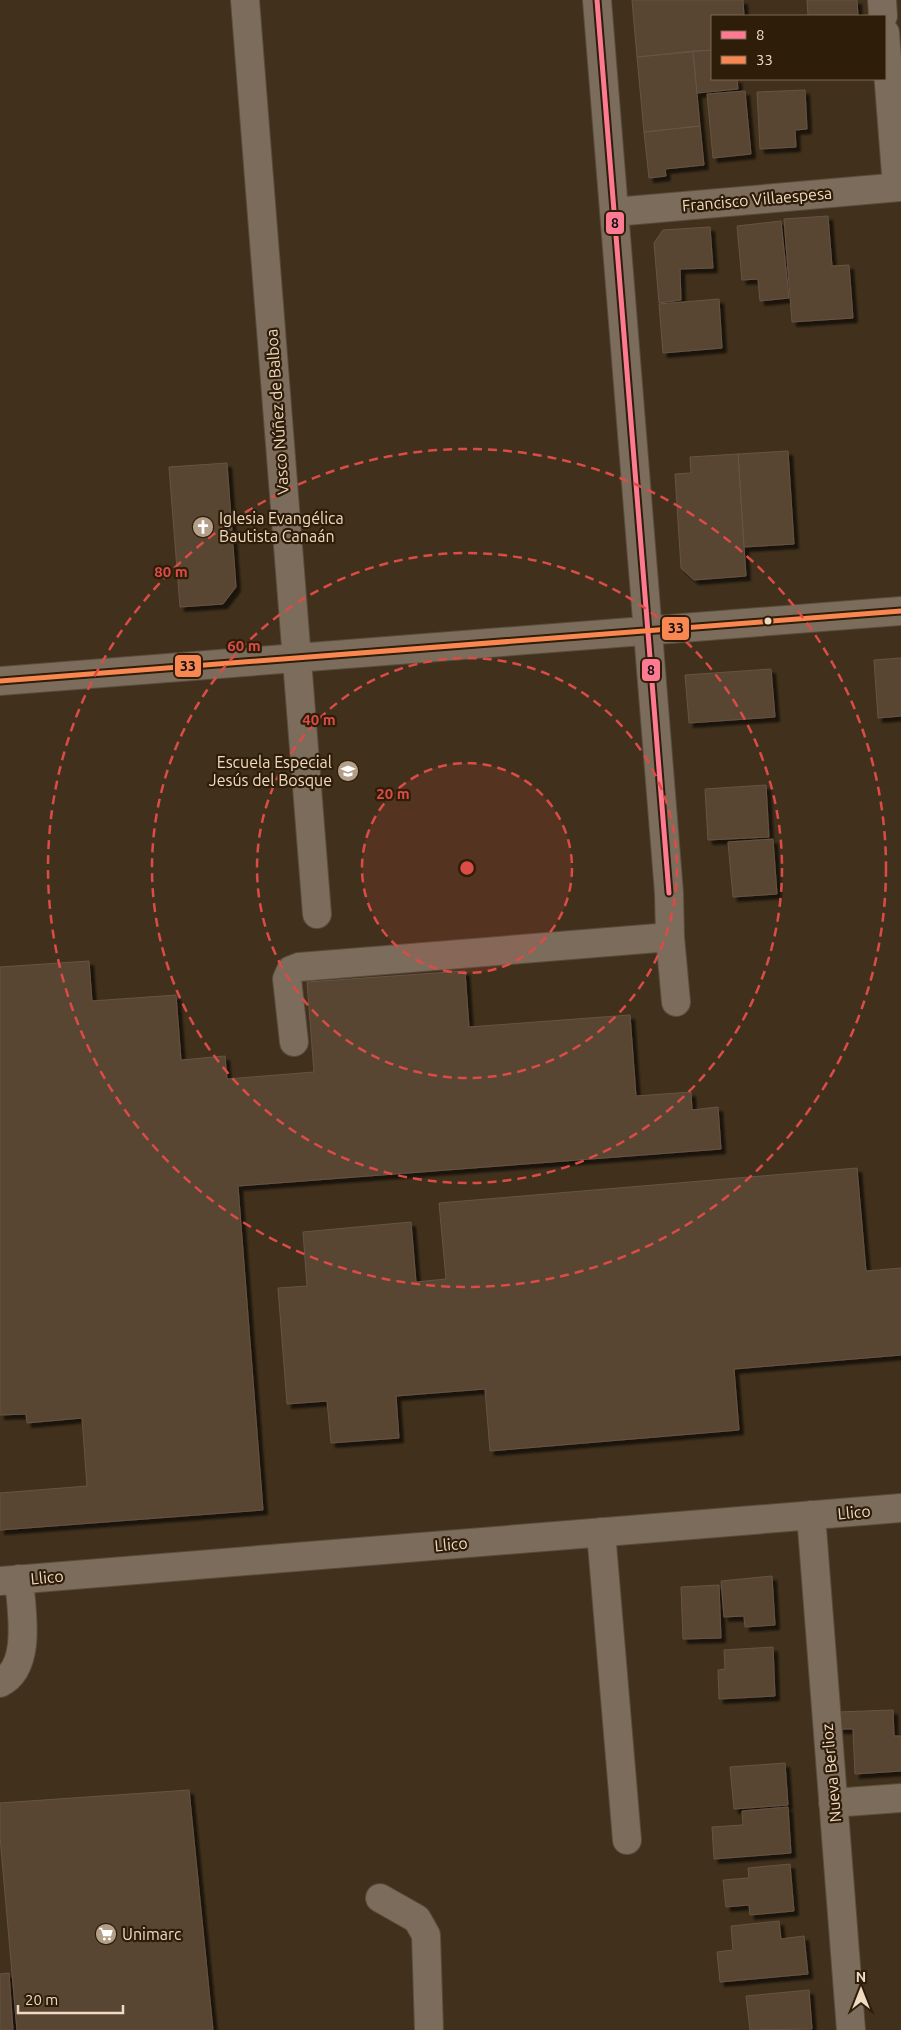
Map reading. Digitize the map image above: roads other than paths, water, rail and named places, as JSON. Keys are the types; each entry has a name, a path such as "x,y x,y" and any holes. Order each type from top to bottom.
{"street":[{"name":"Vasco Núñez de Balboa","path":"245,0 317,914"},
{"path":"597,0 669,893 670,938 676,1002"},
{"path":"882,0 883,15"},
{"path":"886,44 899,187"},
{"name":"Francisco Villaespesa","path":"614,212 899,187"},
{"path":"0,682 901,611"},
{"path":"294,1042 287,979 291,970 299,966 670,938"},
{"name":"Llico","path":"9,1580 901,1508"},
{"name":"Nueva Berlioz","path":"811,1516 851,2030"},
{"path":"601,1532 627,1840"},
{"path":"0,1683 7,1679 21,1656 22,1629 9,1580"},
{"path":"833,1803 901,1798"},
{"path":"380,1898 417,1919 426,1935 429,2030"}],"place":[{"name":"Iglesia Evangélica Bautista Canaán","path":"203,527"},
{"name":"Escuela Especial Jesús del Bosque","path":"348,771"},
{"name":"Unimarc","path":"106,1934"}]}
